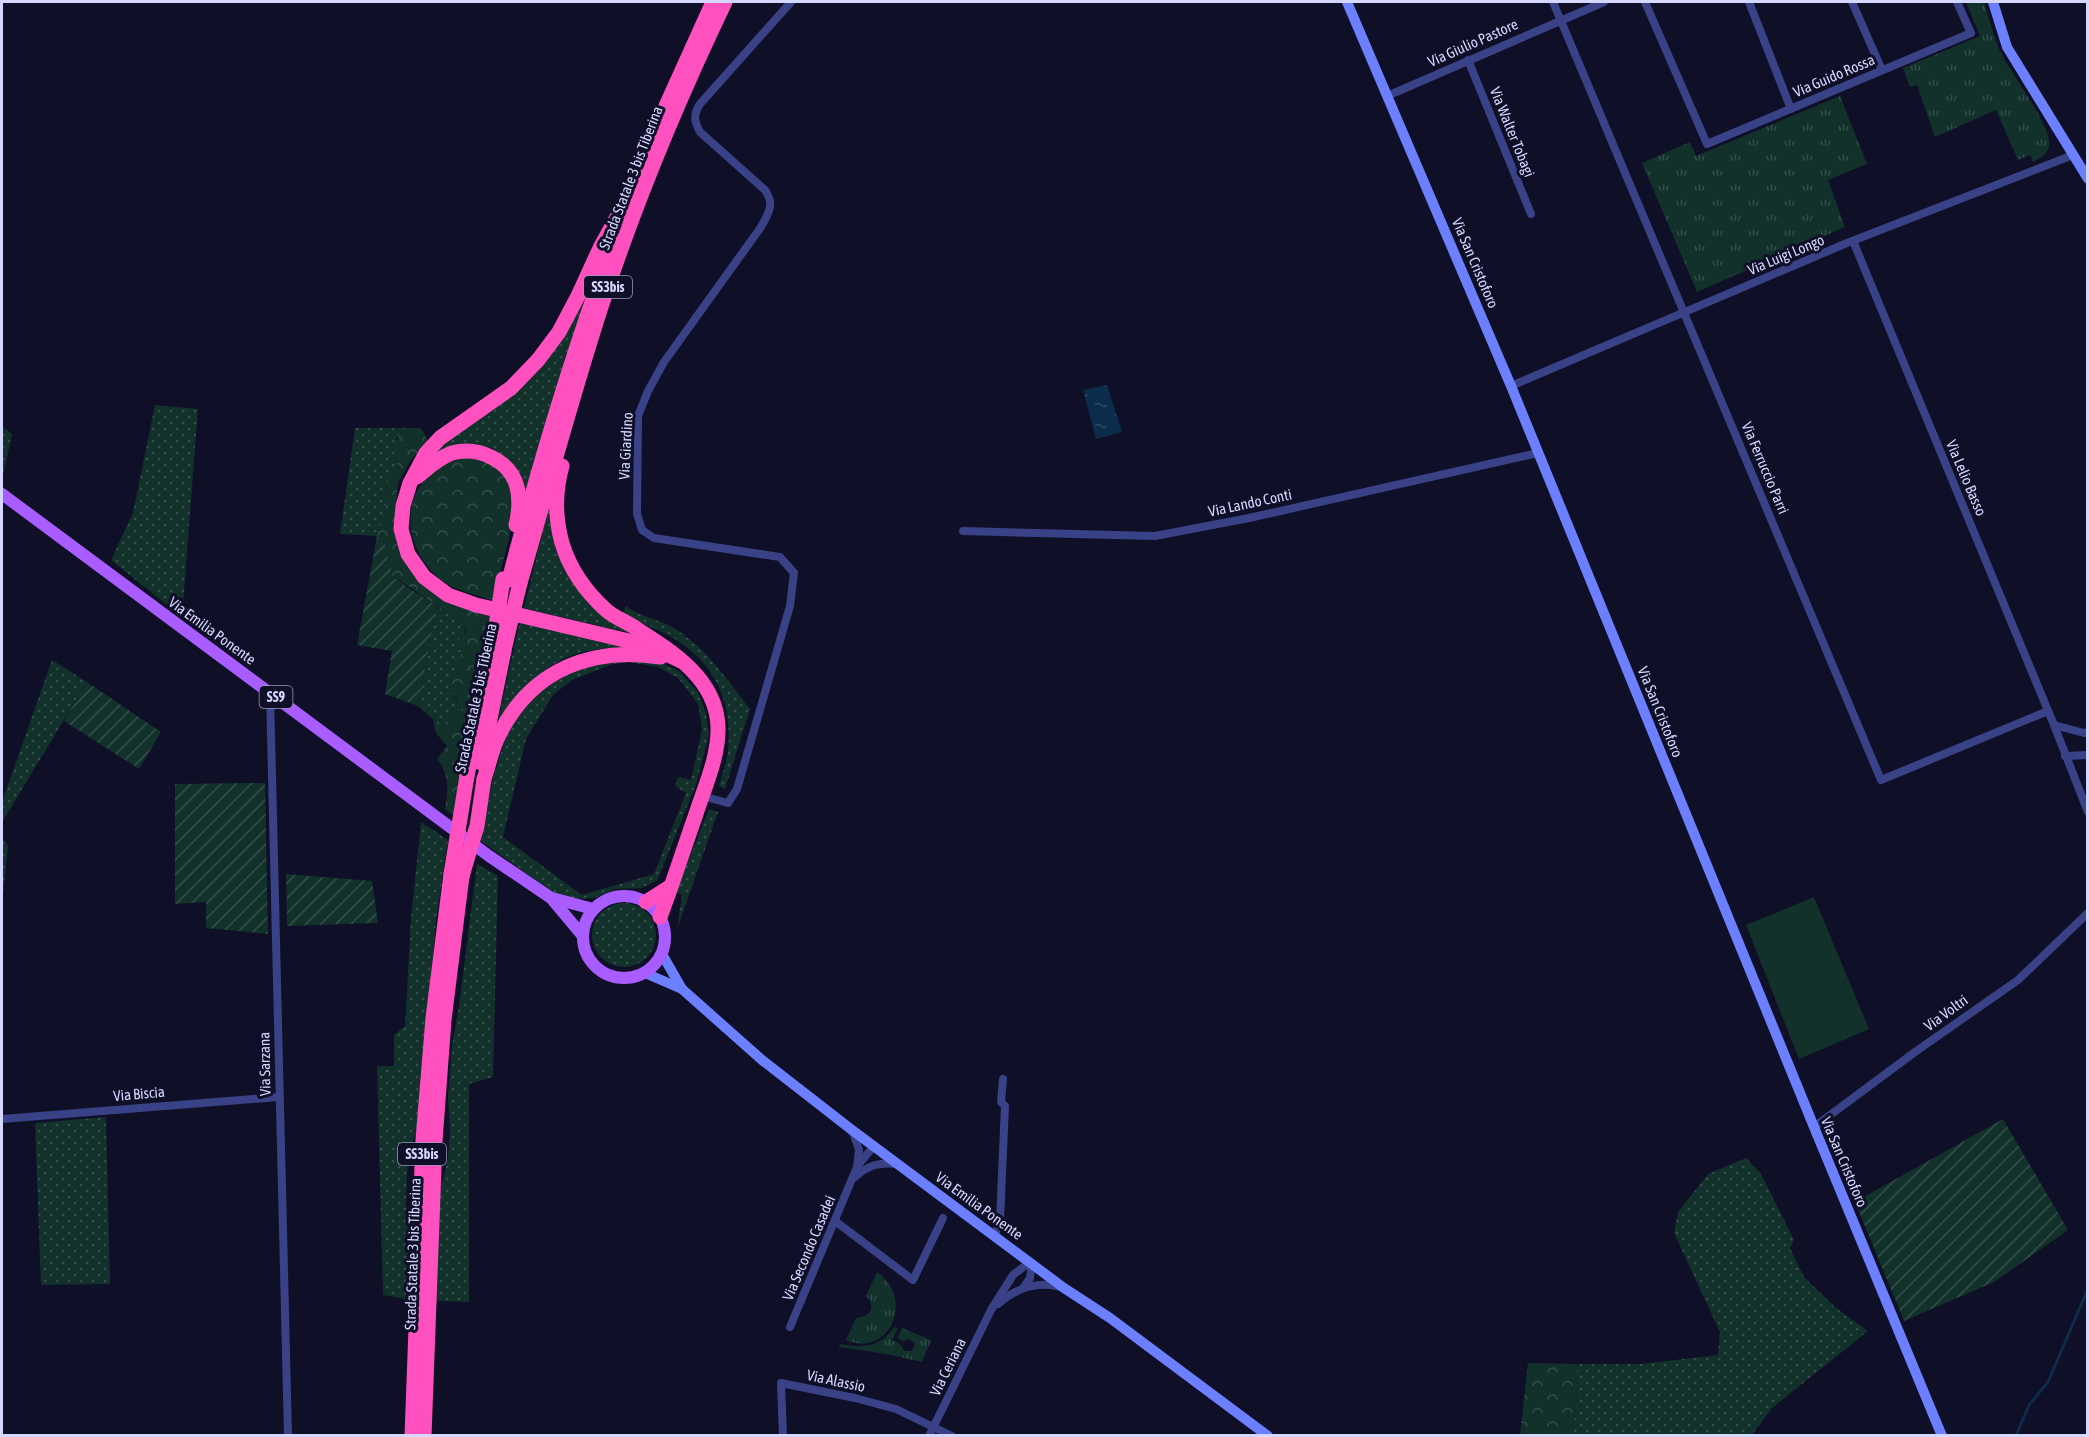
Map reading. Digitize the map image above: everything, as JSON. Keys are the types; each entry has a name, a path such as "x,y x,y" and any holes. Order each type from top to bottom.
{"highway":[{"name":"Strada Statale 3 bis Tiberina","path":"476,778 511,580 525,517 569,370 631,192 661,117 713,2"},
{"name":"Strada Statale 3 bis Tiberina","path":"511,580 603,302 641,197 671,121 725,2"},
{"path":"631,192 600,248 559,332 538,360 511,388 440,438 426,453 410,483 403,506 401,529 408,554 424,578 448,595 476,605 654,648 681,661"},
{"path":"577,384 572,429 560,474 557,503 559,530 568,561 584,588 608,611 681,661 700,678 713,701 718,726 715,755 660,917"},
{"path":"410,483 435,461 453,453 475,452 494,458 508,470 517,487 519,516 511,580"},
{"path":"457,875 477,826 476,778 514,708 536,685 559,669 583,660 608,655 657,656 681,661"},
{"name":"Strada Statale 3 bis Tiberina","path":"412,1436 423,1140 433,1018 457,875"},
{"name":"Strada Statale 3 bis Tiberina","path":"424,1436 435,1141 457,875"},
{"path":"646,902 671,886"}],"main road":[{"name":"Via Emilia Ponente","path":"2,494 480,849 551,898 582,935"},
{"path":"618,896 633,897 646,902 660,917 665,929 666,941 662,954 645,974 628,979 610,977 602,973 588,958 582,935 593,909 604,901 618,896"},
{"name":"Via Emilia Ponente","path":"551,898 593,909"}],"street":[{"name":"Via Giardino","path":"702,796 728,803 737,789 790,606 794,573 780,557 674,542 654,538 642,530 637,514 638,416 648,391 664,362 770,211 770,198 765,189 700,132 694,121 695,112 700,104 791,2"},
{"name":"Via San Cristoforo","path":"1347,2 1511,386 1942,1436"},
{"name":"Via Ferruccio Parri","path":"1553,2 1881,780 2048,711"},
{"name":"Via Giulio Pastore","path":"1387,96 1604,2"},
{"name":"Via Guido Rossa","path":"1645,2 1707,144 1971,33 1957,2"},
{"path":"1749,2 1791,109"},
{"path":"1852,2 1882,70"},
{"path":"1993,2 2007,47 2088,179"},
{"name":"Via Walter Tobagi","path":"1468,60 1531,214"},
{"name":"Via Luigi Longo","path":"1511,386 1853,241 2073,155"},
{"name":"Via Lelio Basso","path":"1853,241 2088,812"},
{"name":"Via Lando Conti","path":"963,531 1155,536 1249,518 1538,453"},
{"name":"Via Sarzana","path":"270,693 288,1436"},
{"path":"2054,725 2086,734"},
{"path":"2065,756 2088,755"},
{"name":"Via Voltri","path":"1814,1127 1933,1039 2018,980 2088,913"},
{"name":"Via Emilia Ponente","path":"662,954 682,989 762,1059 897,1164 1268,1436"},
{"name":"Via Emilia Ponente","path":"645,974 682,989"},
{"path":"995,1235 1000,1220 1005,1106 1001,1102 1003,1079"},
{"name":"Via Biscia","path":"2,1119 279,1097"},
{"path":"852,1130 859,1150 860,1169 879,1163 897,1164"},
{"name":"Via Secondo Casadei","path":"790,1327 852,1180 875,1147"},
{"path":"835,1221 913,1280 943,1218"},
{"path":"1011,1248 1015,1263 1012,1275"},
{"path":"1024,1288 1030,1278 1031,1263"},
{"name":"Via Ceriana","path":"929,1436 991,1310 1012,1275 1031,1263"},
{"name":"Via Ceriana","path":"991,1310 1003,1299 1029,1285 1044,1284 1065,1288"},
{"name":"Via Alassio","path":"783,1436 781,1383 896,1409 933,1426"},
{"path":"933,1426 952,1436"}],"green space":[{"path":"1966,2 1984,2 2000,51 2044,126 2049,146 2043,156 2033,162 2030,155 2018,160 1996,110 1935,137 1917,85 1910,87 1903,68 1980,36"},
{"path":"1840,96 1867,164 1828,180 1845,227 1697,292 1642,163 1690,142 1696,156"},
{"path":"581,305 584,306 526,500 515,466 492,448 472,445 434,455 445,441 481,416"},
{"path":"155,405 198,409 182,617 111,560 133,513"},
{"path":"2,426 12,434 2,480"},
{"path":"355,428 406,428 396,438 399,462 384,503 385,514 377,536 340,534"},
{"path":"406,428 421,428 428,441 411,460 398,483 395,517 403,554 465,609 490,616 454,816 445,809 447,783 444,771 437,759 447,746 436,733 433,719 444,724 452,714 462,709 445,681 453,677 458,669 454,658 460,657 463,649 458,637 466,633 465,625 392,575 391,565 387,559 387,545 377,536 384,515 387,479 399,462 395,444"},
{"path":"473,457 490,462 504,474 513,491 515,515 493,600 450,586 435,575 418,551 412,533 411,515 414,498 423,482 435,470 452,461"},
{"path":"553,490 565,563 638,635 524,608"},
{"path":"377,536 388,549 387,559 391,565 392,575 437,606 418,706 385,694 392,651 357,645"},
{"path":"437,606 465,625 463,649 458,669 453,677 453,696 462,709 452,714 444,724 433,719 418,706"},
{"path":"626,606 671,626 698,646 750,709 725,789 719,786 726,764 729,731 723,698 717,683 697,656 684,645 622,614"},
{"path":"520,621 648,650 615,648 591,650 557,662 531,682 497,725"},
{"path":"608,658 662,663 679,671 698,692 706,713 709,735 696,785 657,881 641,888 615,889 594,898 576,899 554,893 481,841 493,778 508,731 515,716 557,674","holes":["629,662 658,667 678,678 698,704 702,730 691,780 678,777 675,786 686,793 654,874 582,895 503,837 526,739 553,695 572,680 613,664"]},
{"path":"52,660 87,682 2,822 2,802"},
{"path":"87,682 161,732 139,769 64,721"},
{"path":"265,783 268,934 206,928 206,902 175,904 175,784"},
{"path":"709,809 718,812 677,929 682,895 676,892"},
{"path":"421,822 448,840 436,921 417,1132 408,1153 406,1204 410,1236 410,1300 383,1295 377,1066 394,1066 394,1035 405,1026 411,917"},
{"path":"2,837 8,846 2,905"},
{"path":"477,864 498,876 493,1077 469,1084 469,1302 435,1301 439,1195 448,1159 450,1130 448,1098 452,1045"},
{"path":"286,874 372,881 378,923 287,926"},
{"path":"1814,897 1869,1029 1799,1059 1746,925"},
{"path":"624,903 647,912 656,935 647,958 624,967 601,958 592,935 601,912"},
{"path":"106,1117 110,1284 41,1285 35,1123"},
{"path":"2003,1119 2068,1230 1994,1282 1904,1321 1855,1202"},
{"path":"1746,1158 1761,1174 1794,1240 1790,1248 1804,1277 1836,1308 1868,1331 1772,1408 1752,1435 1573,1436 1579,1364 1640,1364 1718,1355 1720,1332 1674,1233 1678,1212 1708,1174"},
{"path":"877,1272 889,1283 895,1297 896,1310 892,1323 885,1334 874,1341 861,1344 846,1340 856,1318 865,1316 870,1311 871,1304 866,1296"},
{"path":"894,1327 898,1328 892,1340 899,1343 905,1351 912,1351 915,1344 910,1339 903,1341 897,1338 902,1328 931,1340 922,1362 839,1347 840,1344 863,1346 877,1343"},
{"path":"1528,1363 1579,1364 1573,1435 1520,1435"}],"water":[{"path":"1107,385 1122,432 1096,439 1083,390"}],"waterway":[{"path":"2016,1436 2029,1405 2048,1382 2088,1286"}]}
